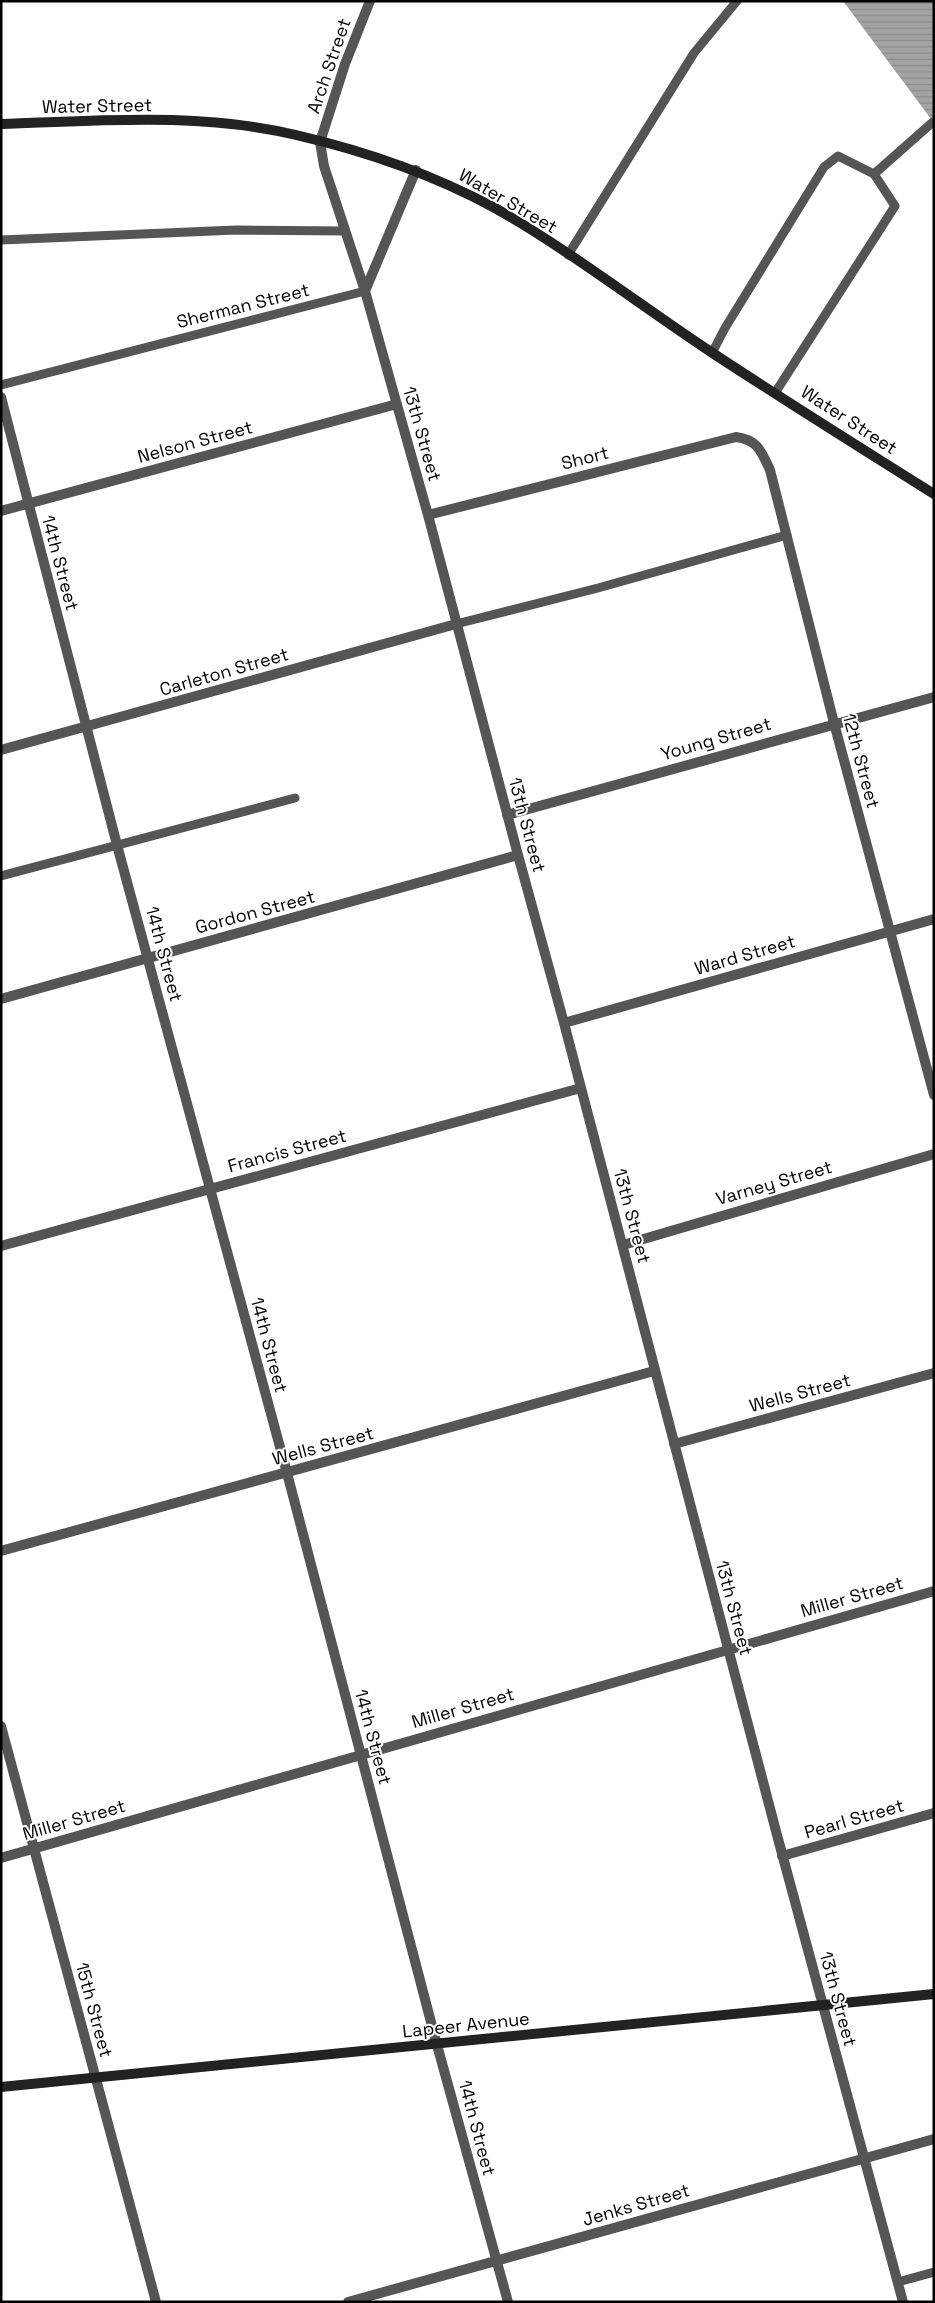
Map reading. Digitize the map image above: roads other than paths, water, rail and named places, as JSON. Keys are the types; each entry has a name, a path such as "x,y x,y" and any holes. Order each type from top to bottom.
{"street":[{"name":"Arch Street","path":"320,142 345,64 370,1"},
{"name":"Water Street","path":"1,124 94,121 203,122 253,127 320,142 416,170 495,209 712,353 934,494"},
{"name":"13th Street","path":"320,142 324,166 365,291 428,514 623,1245 654,1371 782,1856 903,2302"},
{"path":"365,291 416,170"},
{"name":"14th Street","path":"1,396 117,845 287,1473 437,2045 508,2302"},
{"name":"Nelson Street","path":"1,512 396,404"},
{"name":"Short","path":"428,514 736,436 750,439"},
{"name":"12th Street","path":"750,439 762,452 770,470 834,724 934,1095"},
{"name":"Carleton Street","path":"1,750 456,624"},
{"name":"Young Street","path":"507,814 934,697"},
{"name":"Gordon Street","path":"1,999 518,855"},
{"name":"Ward Street","path":"564,1022 934,919"},
{"name":"Francis Street","path":"1,1246 581,1088"},
{"name":"Varney Street","path":"623,1245 934,1154"},
{"name":"Wells Street","path":"1,1551 654,1371"},
{"name":"Wells Street","path":"674,1444 934,1373"},
{"name":"Miller Street","path":"1,1858 934,1591"},
{"name":"15th Street","path":"1,1726 156,2302"},
{"name":"Pearl Street","path":"782,1856 934,1813"},
{"name":"Lapeer Avenue","path":"1,2087 934,1994"},
{"name":"Jenks Street","path":"348,2302 934,2139"}],"lane":[{"path":"568,256 694,53 737,1"},
{"path":"874,174 933,122"},
{"path":"712,353 725,328 824,167 838,156 874,174 895,206 775,392"},
{"path":"1,240 236,230 345,231"},
{"name":"Sherman Street","path":"1,384 365,291"},
{"path":"456,624 598,588 787,535"},
{"path":"1,876 295,798"},
{"path":"898,2282 934,2272"}]}
